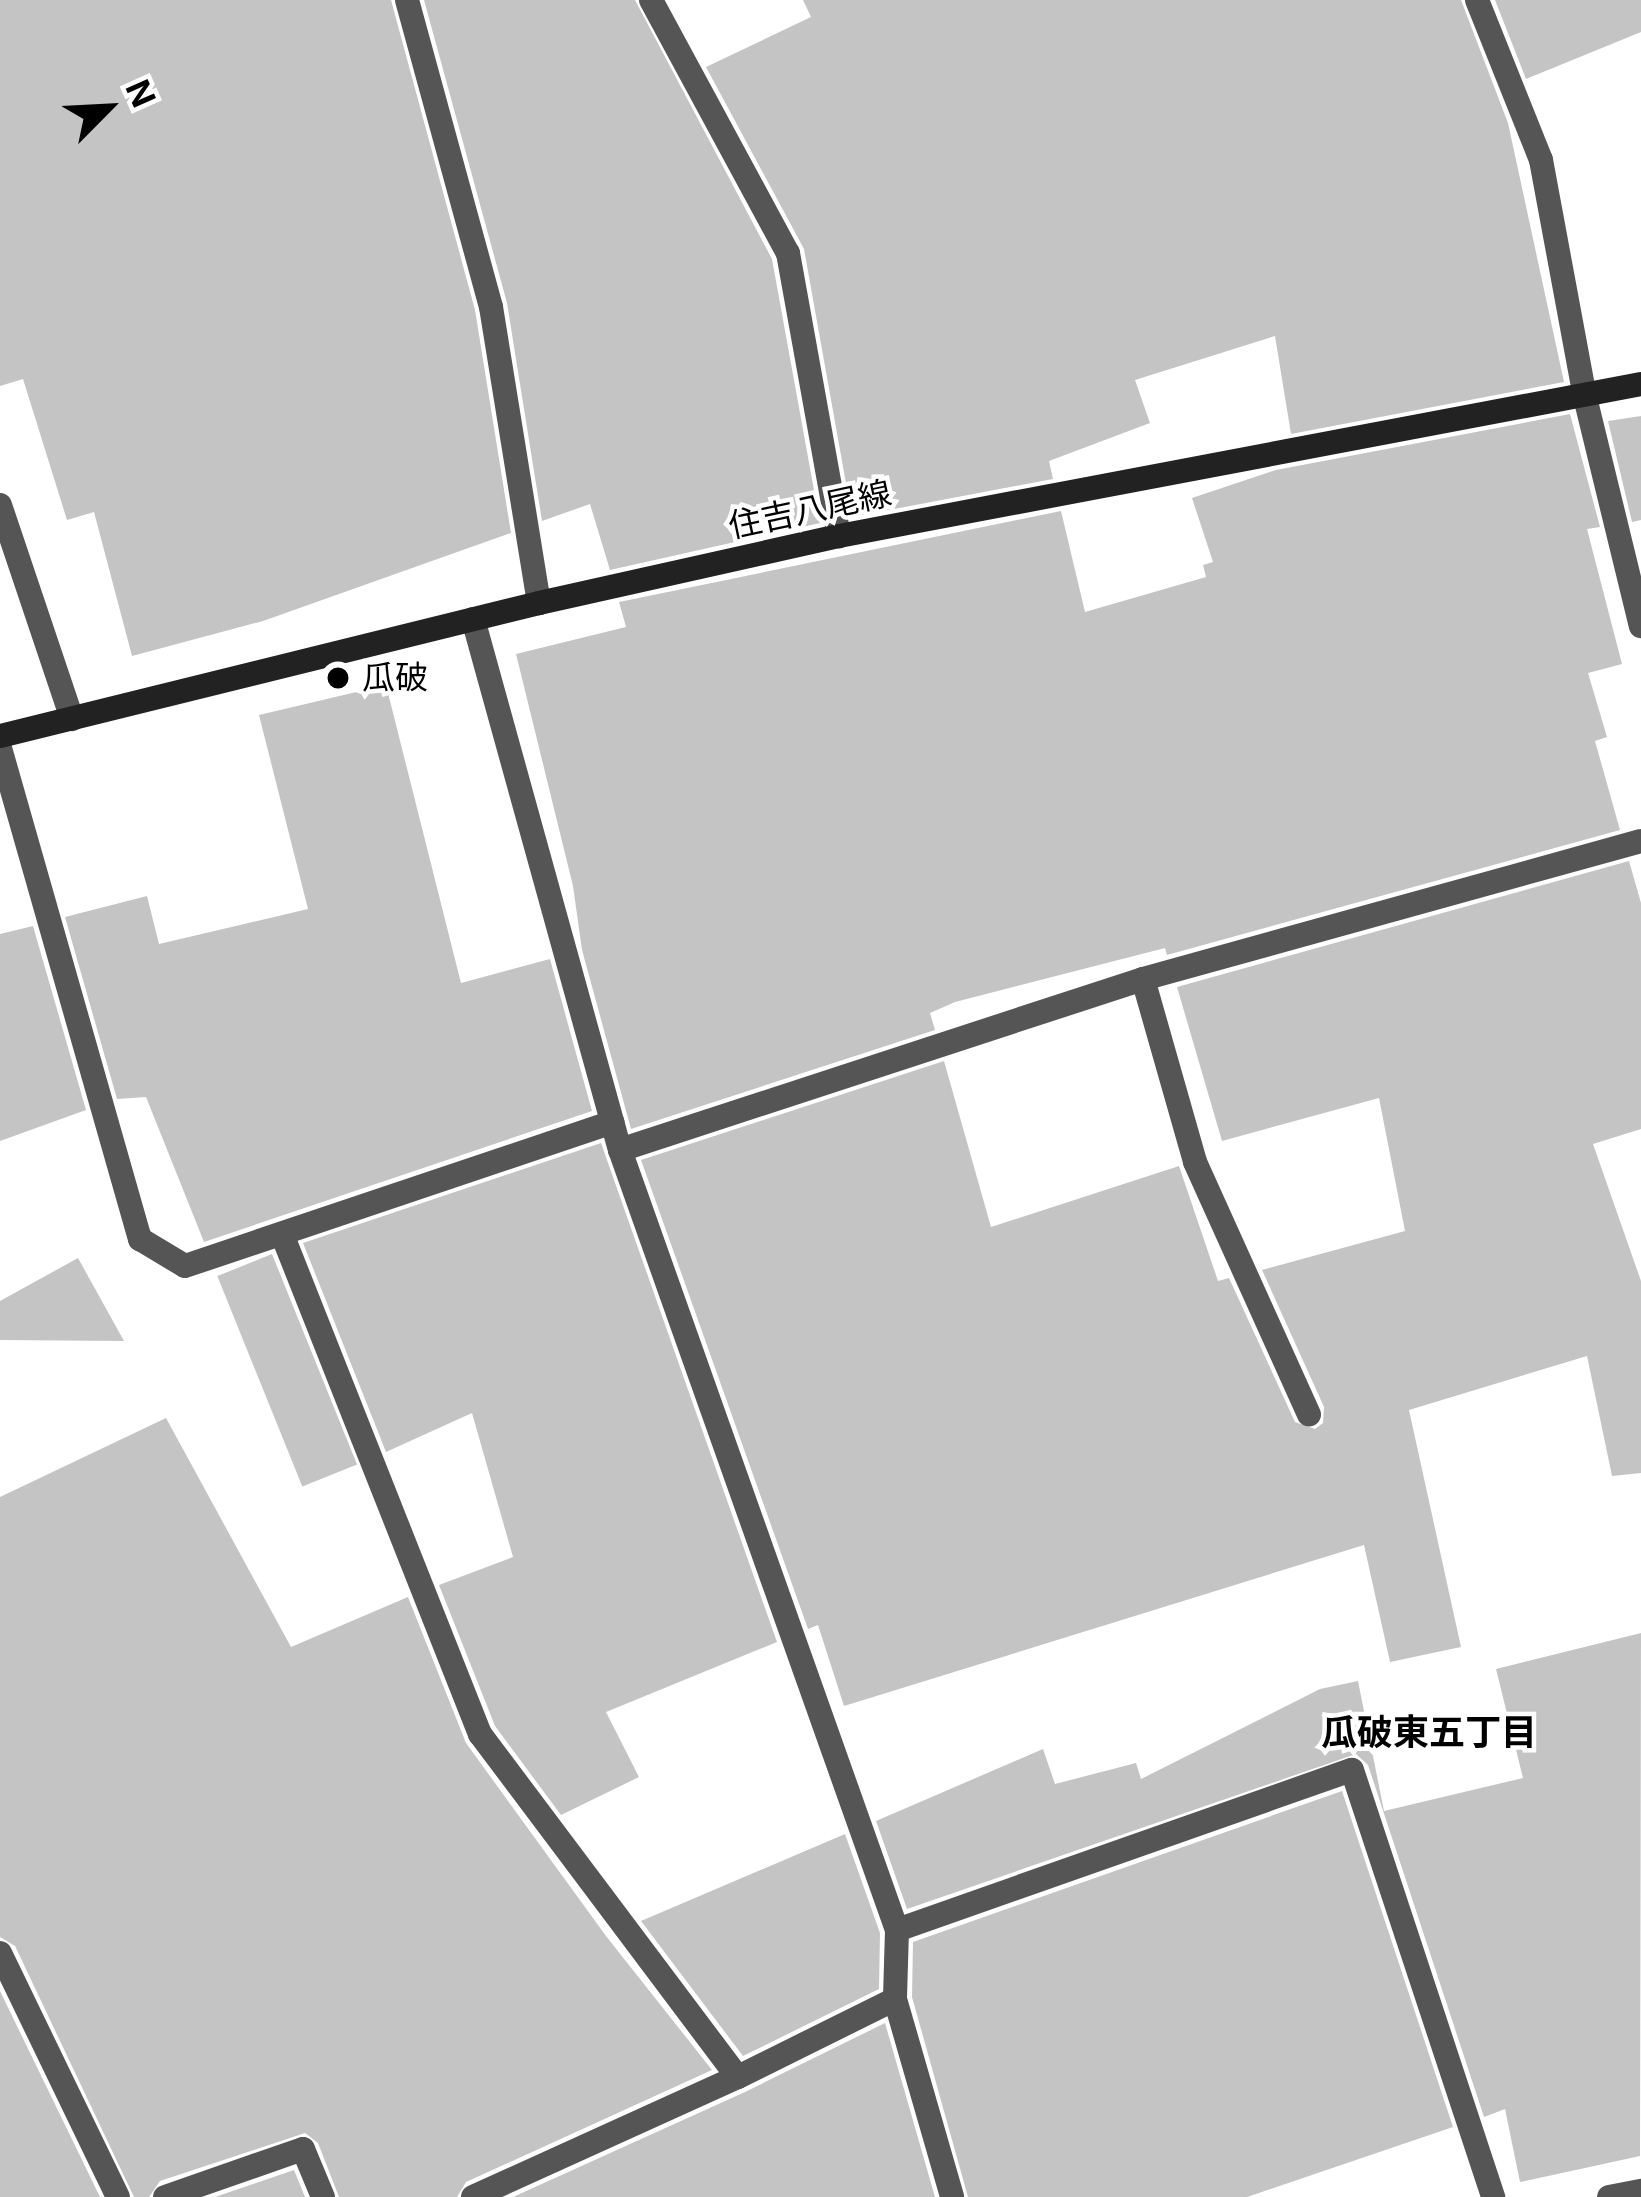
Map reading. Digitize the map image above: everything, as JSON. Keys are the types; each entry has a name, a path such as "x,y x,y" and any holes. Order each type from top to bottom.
{"main road":[{"name":"住吉八尾線","path":"0,736 539,603 839,536 1641,384"}],"street":[{"path":"407,0 490,307 539,603"},
{"path":"651,0 788,253 839,536"},
{"path":"1477,0 1541,160 1584,393 1641,626"},
{"path":"0,505 72,719"},
{"path":"473,620 620,1150 897,1930 896,1999 952,2197"},
{"path":"0,748 140,1239 185,1266 612,1122"},
{"path":"620,1150 1143,979 1641,841"},
{"path":"1143,979 1195,1162 1309,1414"},
{"path":"282,1234 480,1734 739,2077"},
{"path":"897,1930 1352,1770 1493,2197"},
{"path":"0,1953 118,2197"},
{"path":"473,2197 739,2077 896,1999"},
{"path":"165,2197 303,2149 323,2197"},
{"path":"1609,2197 1641,2191"}],"building":[{"path":"0,0 391,0 475,310 511,533 263,621 132,656 94,512 67,520 23,379 0,386"},
{"path":"424,0 635,0 772,259 820,523 610,570 590,504 542,521 507,303"},
{"path":"803,0 1461,0 1508,123 1564,382 1291,434 1275,336 1135,380 1150,423 1049,461 1053,479 852,517 804,249 706,67 811,17"},
{"path":"1495,0 1641,0 1641,32 1526,79"},
{"path":"1570,414 1600,527 1587,529 1622,664 1588,673 1607,737 1595,741 1620,830 1167,955 1165,948 955,1002 930,1013 935,1030 631,1129 582,950 573,886 516,654 626,627 619,602 1061,511 1085,612 1206,577 1203,565 1213,562 1192,498 1276,470"},
{"path":"1641,416 1641,520 1632,522 1608,421"},
{"path":"386,685 461,983 550,959 592,1111 204,1242 146,1097 117,1099 65,917 147,896 159,944 308,909 259,715"},
{"path":"1629,861 1641,903 1641,1129 1593,1144 1641,1281 1641,1473 1612,1476 1587,1356 1409,1410 1461,1647 1390,1662 1364,1545 844,1706 818,1625 808,1629 641,1160 944,1061 991,1227 1179,1166 1218,1281 1229,1278 1295,1422 1315,1429 1323,1423 1324,1407 1262,1270 1405,1231 1379,1098 1222,1141 1177,987"},
{"path":"33,926 86,1110 0,1141 0,934"},
{"path":"601,1143 777,1642 606,1712 639,1777 561,1815 495,1726 439,1585 513,1557 472,1413 386,1452 303,1243"},
{"path":"272,1254 357,1464 302,1487 217,1276"},
{"path":"78,1258 124,1341 0,1340 0,1301"},
{"path":"166,1418 291,1647 408,1597 466,1743 606,1936 712,2070 466,2182 457,2197 339,2197 318,2143 305,2133 160,2181 149,2197 134,2197 15,1946 0,1937 0,1497"},
{"path":"1641,1633 1640,2156 1520,2182 1505,2109 1484,2117 1368,1765 1356,1754 907,1909 876,1821 1043,1749 1055,1784 1136,1763 1141,1779 1320,1689 1358,1681 1384,1811 1523,1778 1496,1669"},
{"path":"1342,1791 1453,2127 1247,2197 968,2197 912,1997 913,1942"},
{"path":"845,1834 880,1933 879,1989 743,2056 641,1921"},
{"path":"0,1991 100,2197 0,2197"},
{"path":"885,2023 935,2197 513,2197 745,2092"},
{"path":"294,2170 305,2197 215,2197"}],"place":[{"name":"瓜破","path":"338,678"}],"district":[{"name":"瓜破東五丁目","path":"1429,1733"}]}
